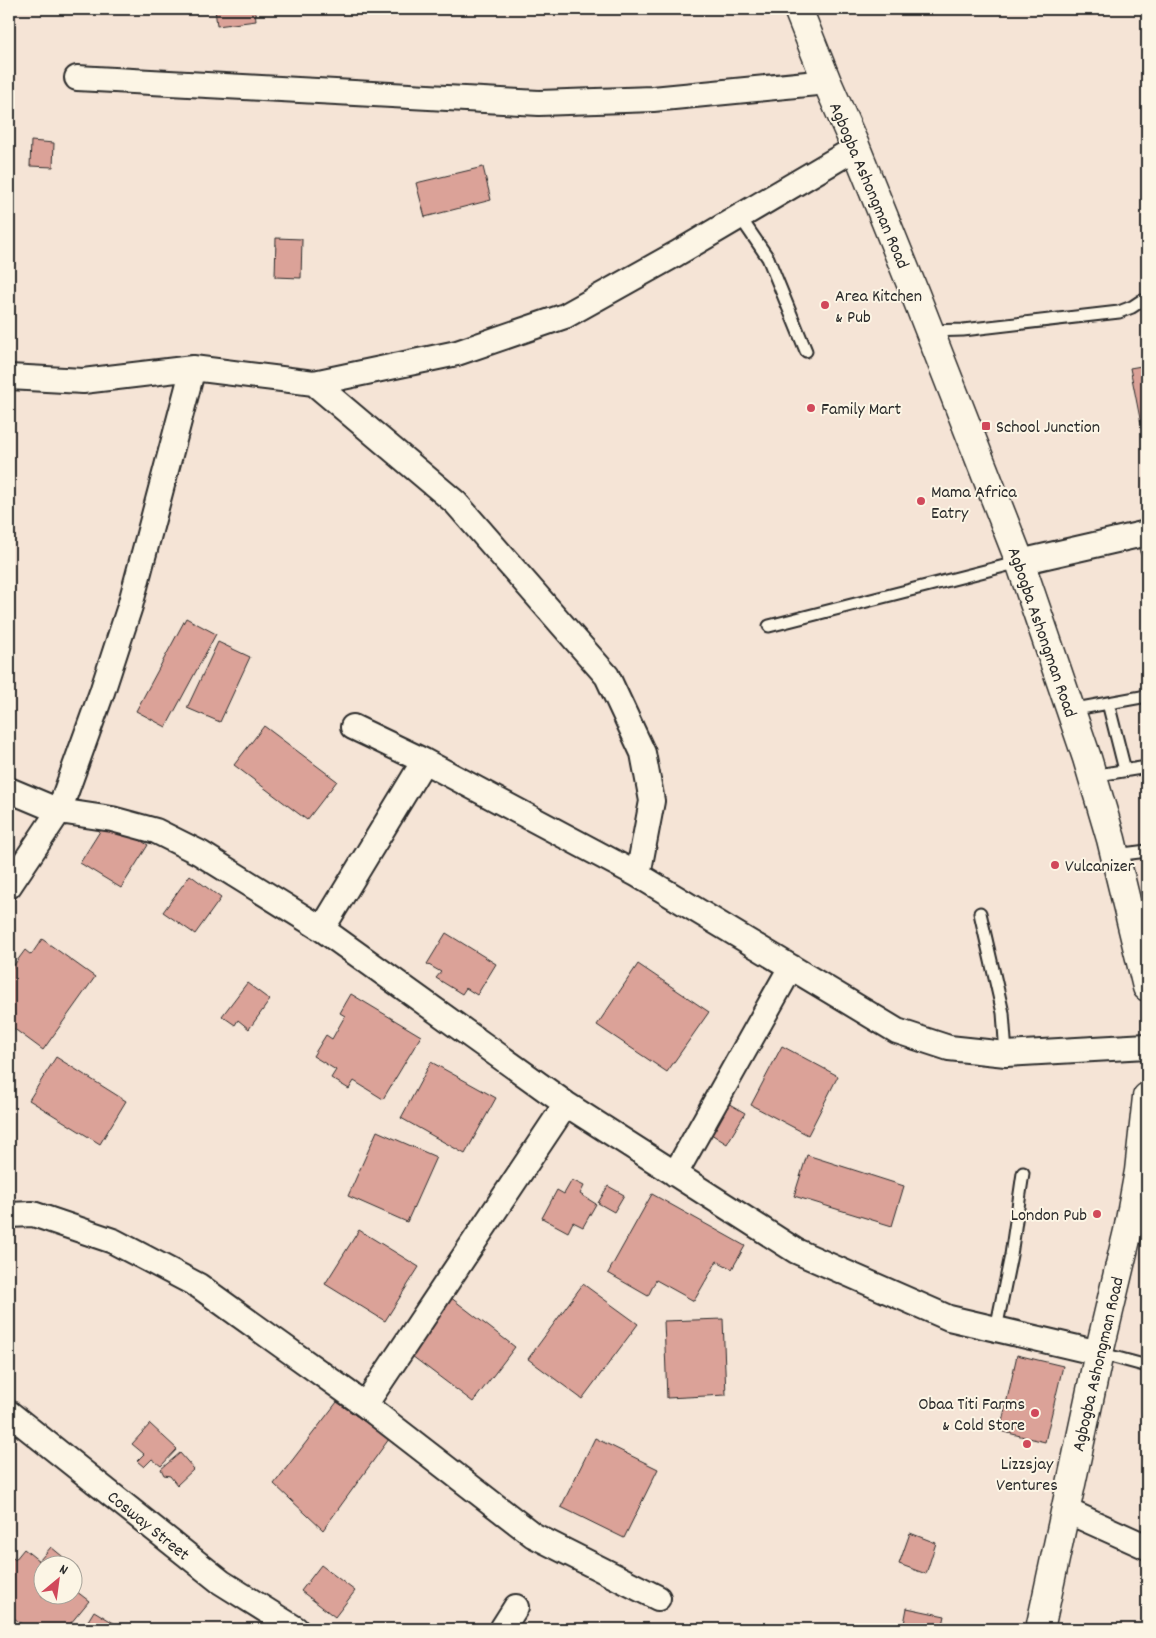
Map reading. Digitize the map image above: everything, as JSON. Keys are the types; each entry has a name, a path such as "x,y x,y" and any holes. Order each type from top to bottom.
{"street":[{"name":"Agbogba Ashongman Road","path":"798,9 856,148 1020,562 1092,776 1116,855 1147,987"},
{"path":"77,78 538,103 653,99 827,82"},
{"path":"9,377 83,381 193,368 314,383 457,353 565,316 740,217 856,148"},
{"path":"9,886 59,811 102,692 130,606 193,368"},
{"path":"314,383 456,503 607,676 643,753 652,801 638,875"},
{"path":"1020,562 1146,539"},
{"path":"353,727 424,761 638,875 897,1030 949,1048 1006,1054 1147,1046"},
{"path":"322,928 424,761"},
{"path":"9,790 59,811 112,818 156,831 200,853 322,928 566,1104 796,1251 949,1318 1099,1353"},
{"path":"675,1174 791,967"},
{"name":"Agbogba Ashongman Road","path":"1040,1629 1139,1172 1147,1097"},
{"path":"365,1405 566,1104"},
{"path":"9,1215 33,1214 113,1241 199,1286 365,1405 533,1535 658,1598"},
{"name":"Cosway Street","path":"9,1413 220,1582 296,1629"},
{"path":"1065,1510 1147,1546"},
{"path":"502,1629 516,1606"}],"lane":[{"path":"740,217 768,258 806,351"},
{"path":"929,331 963,330 1119,312 1141,301"},
{"path":"769,626 1020,562"},
{"path":"1070,710 1147,696"},
{"path":"1108,703 1125,770"},
{"path":"1092,776 1147,767"},
{"path":"1116,855 1147,850"},
{"path":"980,913 1003,1014 1006,1054"},
{"path":"996,1329 1011,1255 1023,1172"},
{"path":"1099,1353 1147,1366"}],"building":[{"path":"215,9 255,9 256,21 217,26"},
{"path":"31,141 54,143 53,167 30,166"},
{"path":"483,167 491,200 425,217 416,183"},
{"path":"276,238 302,239 301,278 275,277"},
{"path":"1147,365 1147,454 1130,368"},
{"path":"186,618 216,634 166,727 136,711"},
{"path":"218,642 250,657 220,722 187,708"},
{"path":"264,726 337,781 307,820 234,765"},
{"path":"107,820 148,845 121,888 80,863"},
{"path":"190,875 221,898 195,934 163,912"},
{"path":"446,933 496,964 477,995 466,988 462,994 436,978 441,972 427,964"},
{"path":"42,939 95,977 43,1050 9,1025 9,972 25,950 31,955"},
{"path":"638,964 709,1012 667,1072 597,1025"},
{"path":"247,983 270,1000 249,1029 238,1020 235,1025 222,1016"},
{"path":"351,994 421,1036 383,1099 354,1081 349,1089 331,1078 336,1070 313,1056 326,1035 332,1039 345,1016 340,1013"},
{"path":"782,1046 838,1076 808,1135 751,1105"},
{"path":"56,1057 126,1101 100,1144 29,1100"},
{"path":"431,1062 496,1098 465,1154 401,1118"},
{"path":"726,1102 745,1113 727,1144 708,1132"},
{"path":"377,1131 436,1157 407,1222 348,1196"},
{"path":"807,1155 904,1186 892,1226 794,1196"},
{"path":"572,1180 584,1186 580,1194 596,1204 583,1227 573,1222 568,1232 542,1218 557,1190 564,1194"},
{"path":"608,1186 624,1195 614,1212 598,1203"},
{"path":"652,1194 745,1246 732,1269 717,1261 694,1301 656,1280 648,1296 608,1273"},
{"path":"359,1230 419,1267 385,1321 325,1284"},
{"path":"583,1284 638,1324 582,1399 528,1359"},
{"path":"450,1297 515,1347 473,1402 408,1353"},
{"path":"723,1319 726,1395 667,1398 664,1321"},
{"path":"1017,1355 1063,1366 1045,1442 1000,1431"},
{"path":"337,1402 389,1439 323,1530 274,1484"},
{"path":"150,1424 177,1449 161,1466 152,1459 144,1467 137,1461 144,1454 132,1444"},
{"path":"595,1438 658,1469 624,1538 561,1507"},
{"path":"180,1453 194,1469 177,1485 170,1476 164,1475 161,1469"},
{"path":"910,1533 936,1543 926,1574 899,1564"},
{"path":"51,1547 62,1556 43,1556"},
{"path":"24,1549 33,1556 32,1606 82,1606 82,1596 89,1601 66,1629 28,1629 9,1614 9,1554 15,1560"},
{"path":"321,1565 355,1591 335,1617 301,1591"},
{"path":"907,1608 945,1616 942,1629 903,1629"},
{"path":"94,1611 117,1625 114,1629 83,1629"}],"place":[{"name":"Area Kitchen & Pub","path":"825,305"},
{"name":"Family Mart","path":"811,408"},
{"name":"School Junction","path":"986,426"},
{"name":"Mama Africa Eatry","path":"921,501"},
{"name":"Vulcanizer","path":"1055,865"},
{"name":"London Pub","path":"1097,1214"},
{"name":"Obaa Titi Farms & Cold Store","path":"1035,1413"},
{"name":"Lizzsjay Ventures","path":"1027,1444"}]}
